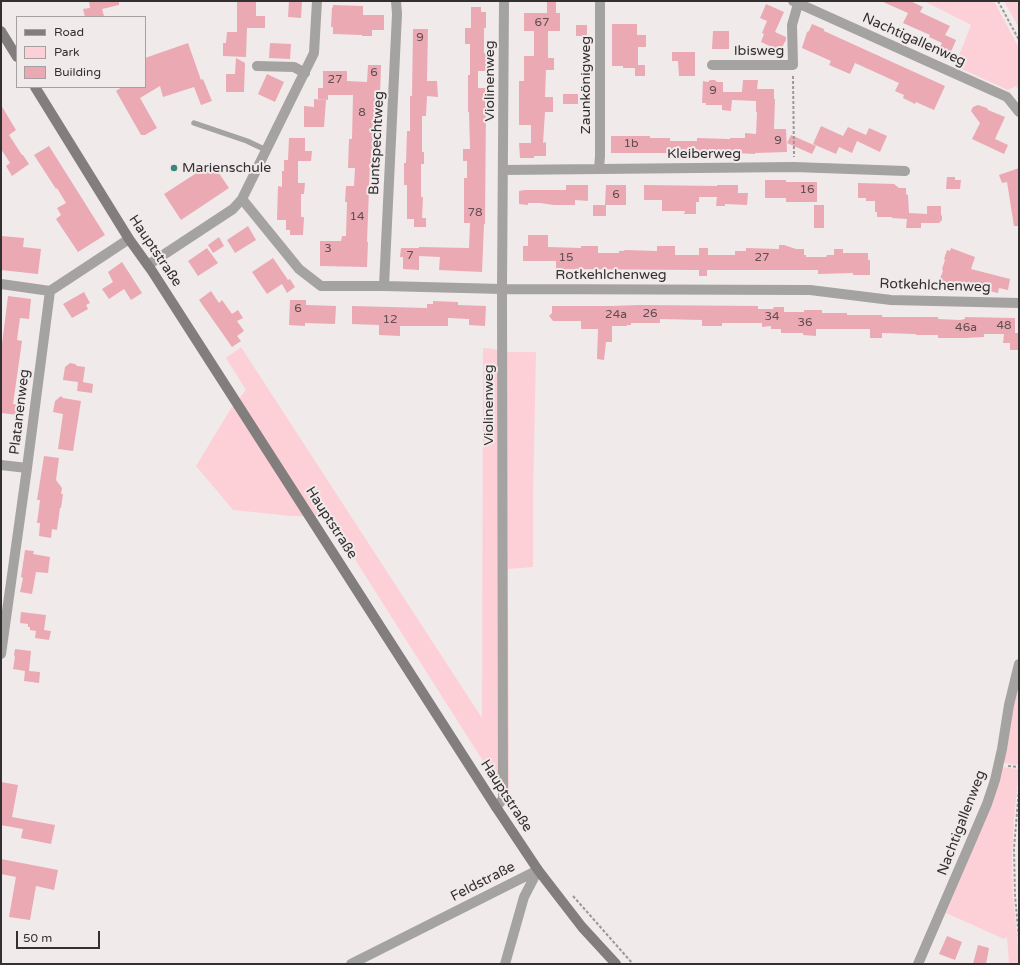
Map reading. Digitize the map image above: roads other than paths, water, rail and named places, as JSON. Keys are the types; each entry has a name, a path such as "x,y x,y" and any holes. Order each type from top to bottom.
{"street":[{"path":"148,265 233,209 242,199 314,53 317,1"},
{"name":"Buntspechtweg","path":"384,286 397,14 396,1"},
{"name":"Violinenweg","path":"496,807 503,799 502,289 504,1"},
{"name":"Zaunkönigweg","path":"599,168 600,1"},
{"name":"Ibisweg","path":"712,64 793,65 792,25 795,2"},
{"name":"Nachtigallenweg","path":"795,2 1007,98 1019,112"},
{"path":"1,31 16,55"},
{"path":"257,66 294,67 305,73"},
{"name":"Hauptstraße","path":"36,88 129,239 148,265 496,807 538,870 582,927 616,964"},
{"name":"Kleiberweg","path":"504,170 794,167 905,171"},
{"name":"Rotkehlchenweg","path":"242,199 299,269 321,286 502,289 810,290 891,300 1019,302"},
{"path":"1,284 50,291 129,239"},
{"name":"Platanenweg","path":"1,654 50,291"},
{"path":"1,465 27,468"},
{"name":"Nachtigallenweg","path":"918,964 987,804 999,764 1009,705 1019,664"},
{"name":"Feldstraße","path":"351,964 538,870"},
{"name":"Feldstraße","path":"505,964 524,897 538,870"}],"lane":[{"path":"194,123 247,141 266,150"}],"place":[{"name":"Marienschule","path":"174,168"}]}
